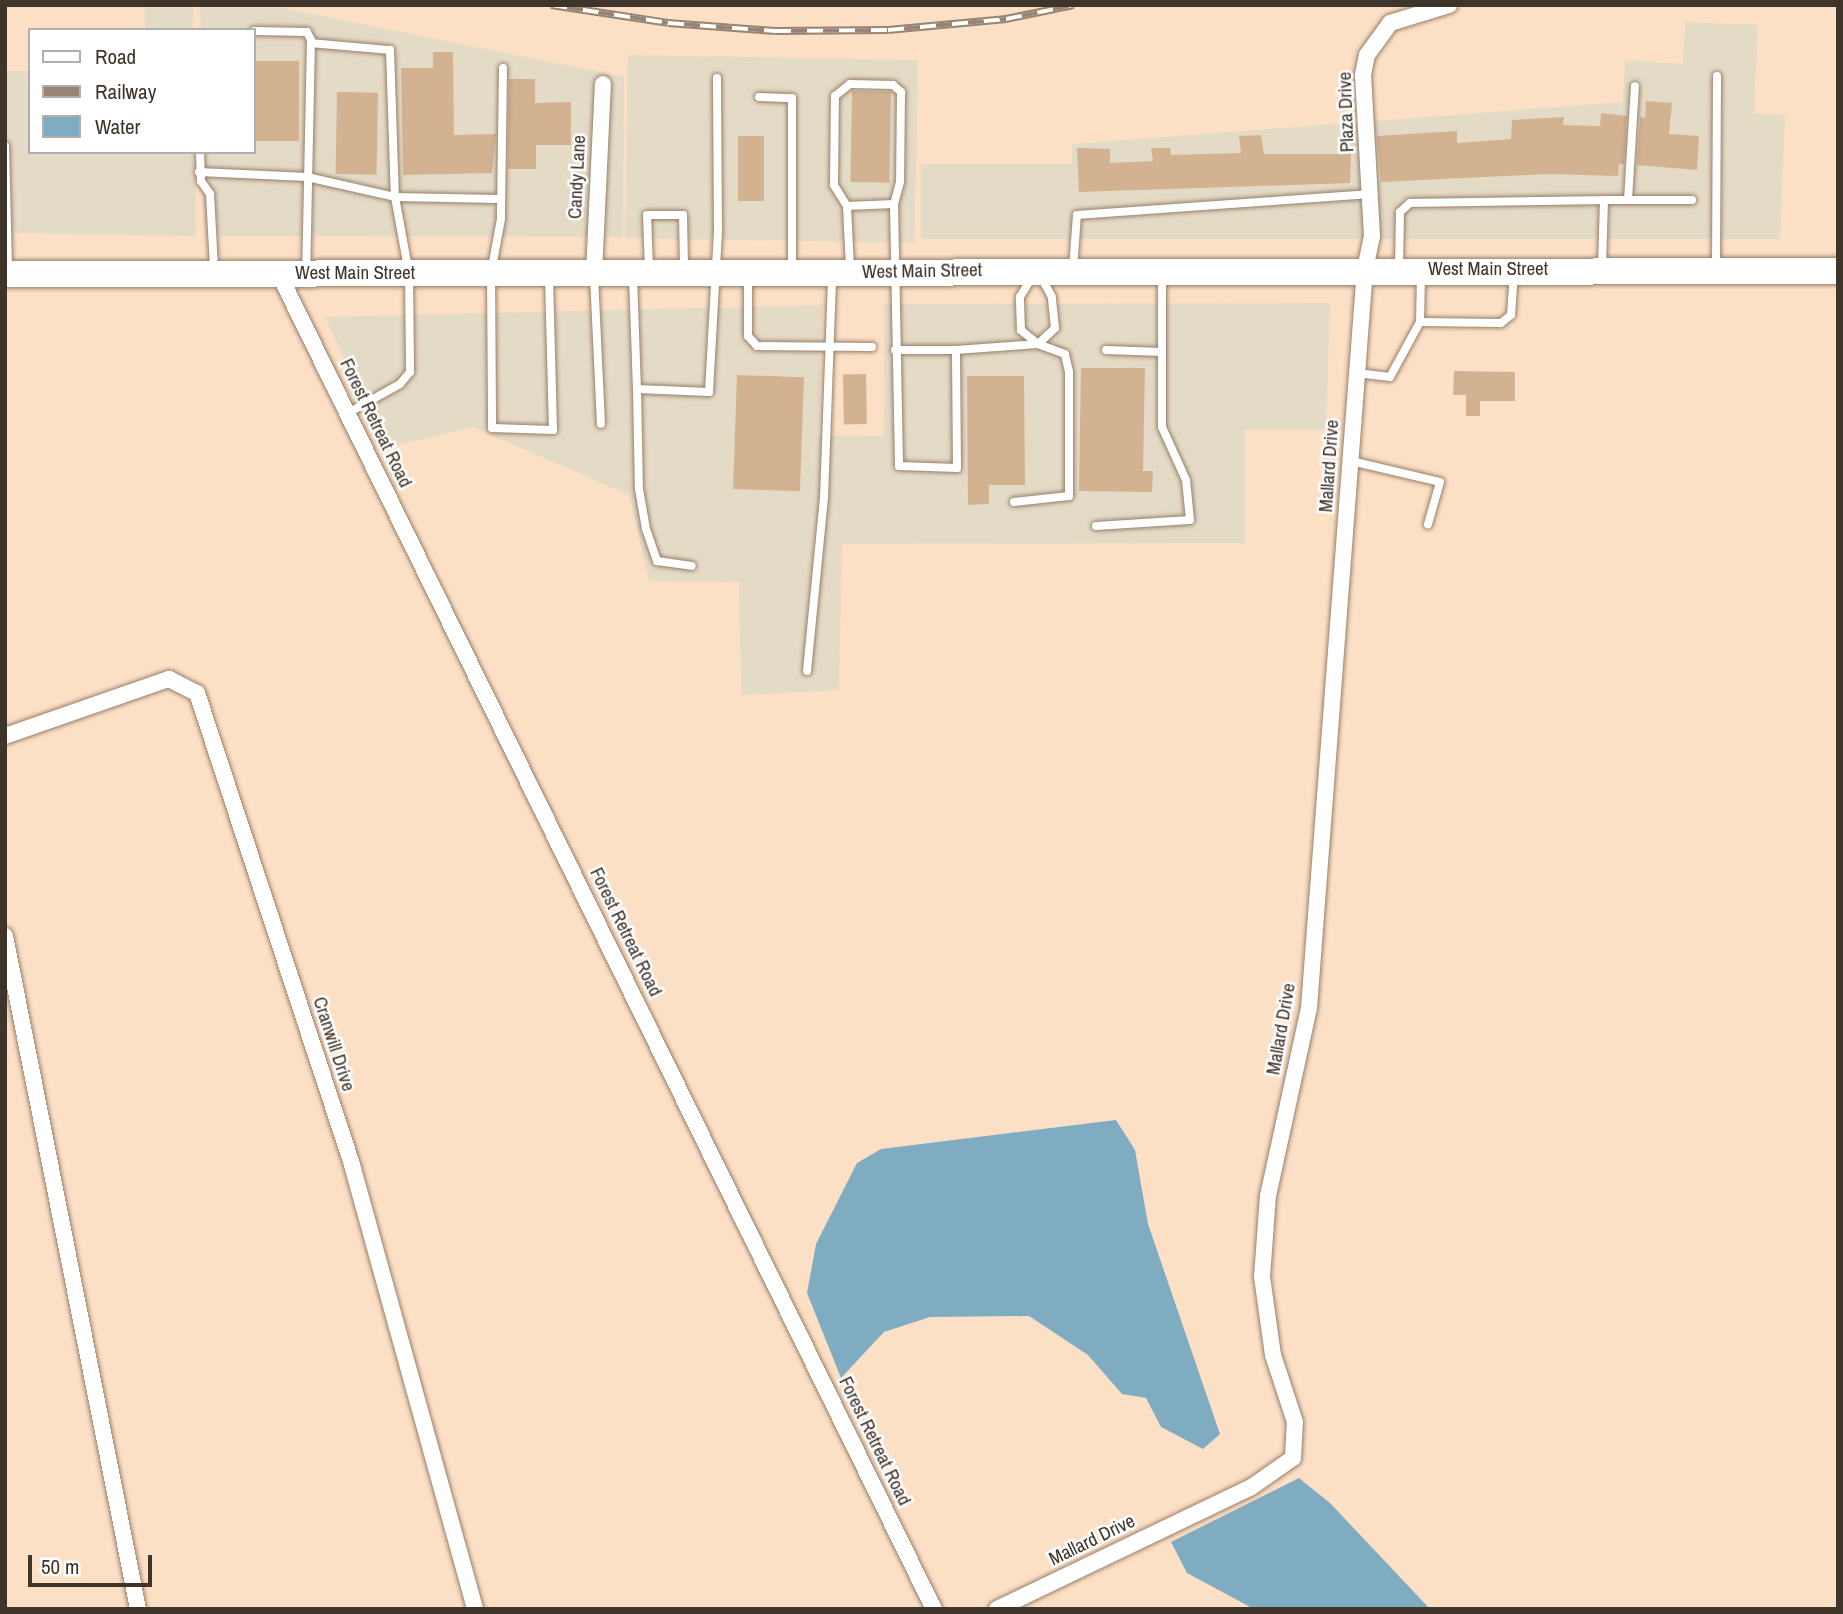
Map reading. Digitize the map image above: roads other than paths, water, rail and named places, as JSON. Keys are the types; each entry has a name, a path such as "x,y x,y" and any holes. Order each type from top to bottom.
{"main road":[{"name":"West Main Street","path":"6,274 1036,269 1838,271"}],"street":[{"name":"Plaza Drive","path":"1365,269 1372,236 1363,75 1367,55 1390,23 1449,5"},
{"name":"Candy Lane","path":"594,273 603,84"},
{"name":"Mallard Drive","path":"997,1609 1250,1488 1293,1458 1295,1422 1273,1356 1262,1277 1268,1196 1309,1008 1365,269"},
{"name":"Forest Retreat Road","path":"279,274 934,1609"},
{"name":"Cranwill Drive","path":"5,736 169,678 197,693 352,1165 475,1609"},
{"path":"5,936 138,1609"}],"lane":[{"path":"256,31 307,32 311,43 306,273"},
{"path":"311,43 390,50 395,197 409,273 410,372 400,384 348,413"},
{"path":"503,68 501,219 491,273 492,428 553,430 548,273"},
{"path":"1716,270 1717,76"},
{"path":"637,389 709,392 712,272 718,230 717,78"},
{"path":"807,671 825,488 830,346 847,206 834,185 835,96 850,84 893,85 901,92 900,182 894,204 899,466 957,468 956,350"},
{"path":"1628,200 1635,86"},
{"path":"759,97 792,98 792,271"},
{"path":"5,146 6,274"},
{"path":"200,154 200,172 210,194 214,274"},
{"path":"200,172 307,177 395,197 500,199"},
{"path":"1073,269 1077,215 1370,194"},
{"path":"1602,270 1604,200"},
{"path":"1357,373 1390,377 1420,322 1400,212 1410,203 1692,200"},
{"path":"847,206 894,204"},
{"path":"685,272 683,215 648,215 641,272 637,389 639,489 646,529 657,561 692,566"},
{"path":"895,350 956,350 1038,344 1055,328 1052,297 1036,269"},
{"path":"1014,502 1069,496 1069,372 1065,354 1038,344 1021,330 1020,297 1036,269"},
{"path":"1096,526 1190,520 1186,480 1162,427 1162,270"},
{"path":"1420,322 1501,323 1511,315 1514,270"},
{"path":"748,272 750,341 765,346 872,347"},
{"path":"594,273 601,424"},
{"path":"1106,350 1162,352"},
{"path":"1351,461 1440,482 1428,524"}],"water":[{"path":"1116,1120 1135,1150 1148,1224 1220,1434 1203,1449 1161,1427 1146,1398 1122,1394 1088,1355 1029,1316 930,1317 884,1332 841,1378 807,1293 816,1244 857,1163 881,1149"},
{"path":"1299,1478 1330,1503 1430,1609 1254,1609 1187,1573 1171,1542"}],"railway":[{"path":"551,5 668,23 775,31 888,30 1006,19 1074,5"}]}
